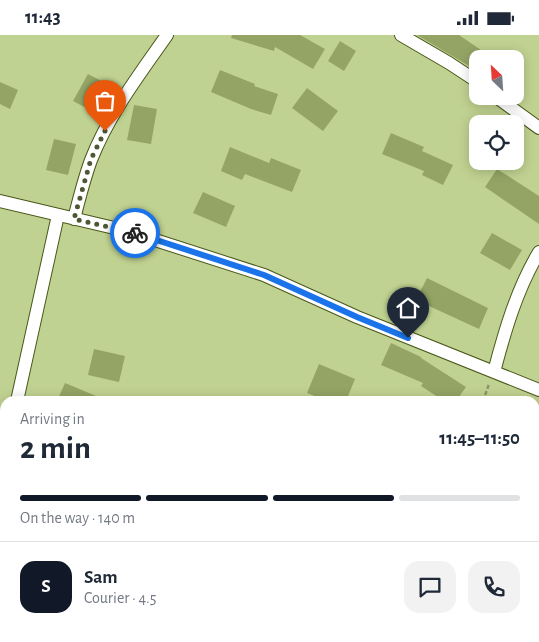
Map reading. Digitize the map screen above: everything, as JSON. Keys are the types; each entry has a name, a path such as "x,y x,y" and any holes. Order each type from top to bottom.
{"street":[{"path":"74,219 91,159 132,83 166,35"},
{"path":"401,35 469,76"},
{"path":"508,105 539,127"},
{"path":"0,201 128,231 264,275 357,317 539,390"},
{"path":"18,396 58,215"},
{"path":"494,372 507,324 531,265 539,252"}],"path":[{"path":"484,396 494,372"}],"building":[{"path":"232,35 300,35 325,49 313,69 275,47 274,51 231,38"},
{"path":"417,35 459,35 481,50 469,50 469,66"},
{"path":"340,41 356,51 344,71 328,61"},
{"path":"220,70 255,84 254,86 278,94 271,115 251,109 211,92"},
{"path":"88,74 107,84 92,111 73,101"},
{"path":"0,82 18,90 10,109 0,104"},
{"path":"307,88 338,111 323,131 292,108"},
{"path":"134,105 157,109 151,144 127,140"},
{"path":"391,133 424,147 422,151 453,165 443,185 422,175 424,171 382,154"},
{"path":"54,139 76,144 68,175 46,170"},
{"path":"230,147 269,163 271,158 301,170 292,192 245,174 242,180 221,171"},
{"path":"496,170 499,170 539,196 539,224 485,187"},
{"path":"203,192 235,206 226,227 193,213"},
{"path":"492,233 522,250 510,270 480,253"},
{"path":"427,278 488,308 479,329 416,300"},
{"path":"391,343 421,357 466,387 460,396 436,396 421,386 423,383 381,365"},
{"path":"94,349 125,356 119,382 88,375"},
{"path":"319,364 355,379 348,396 314,396 307,393"},
{"path":"65,383 96,396 59,396"}],"way so far":[{"path":"105,131 91,159 74,219 135,233"}],"route":[{"path":"135,233 264,275 408,338"}]}
